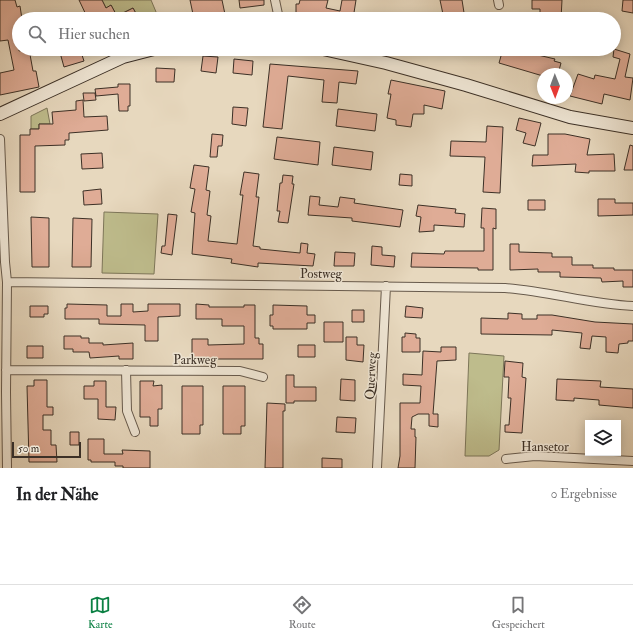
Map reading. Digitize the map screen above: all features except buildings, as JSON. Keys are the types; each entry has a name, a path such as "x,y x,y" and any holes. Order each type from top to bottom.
{"main road":[{"path":"0,114 130,56"},
{"path":"353,56 466,85 570,117 633,128"}],"street":[{"path":"275,0 278,12"},
{"path":"0,139 2,263 7,282 6,370 3,392 7,468"},
{"name":"Postweg","path":"7,282 513,288 535,290 602,303 633,306"},
{"name":"Querweg","path":"377,468 386,286"},
{"name":"Parkweg","path":"6,370 240,371 263,377"},
{"path":"126,370 128,411 135,432"},
{"name":"Hansetor","path":"506,459 535,456 633,461"}],"shaded area":[{"path":"102,0 151,0 156,12 135,12 133,8 125,12 115,12 111,5 106,8"},
{"path":"47,108 50,124 39,124 39,129 31,129 31,116"},
{"path":"104,212 158,214 154,274 102,273"},
{"path":"469,353 504,356 499,450 489,456 465,456"}]}
